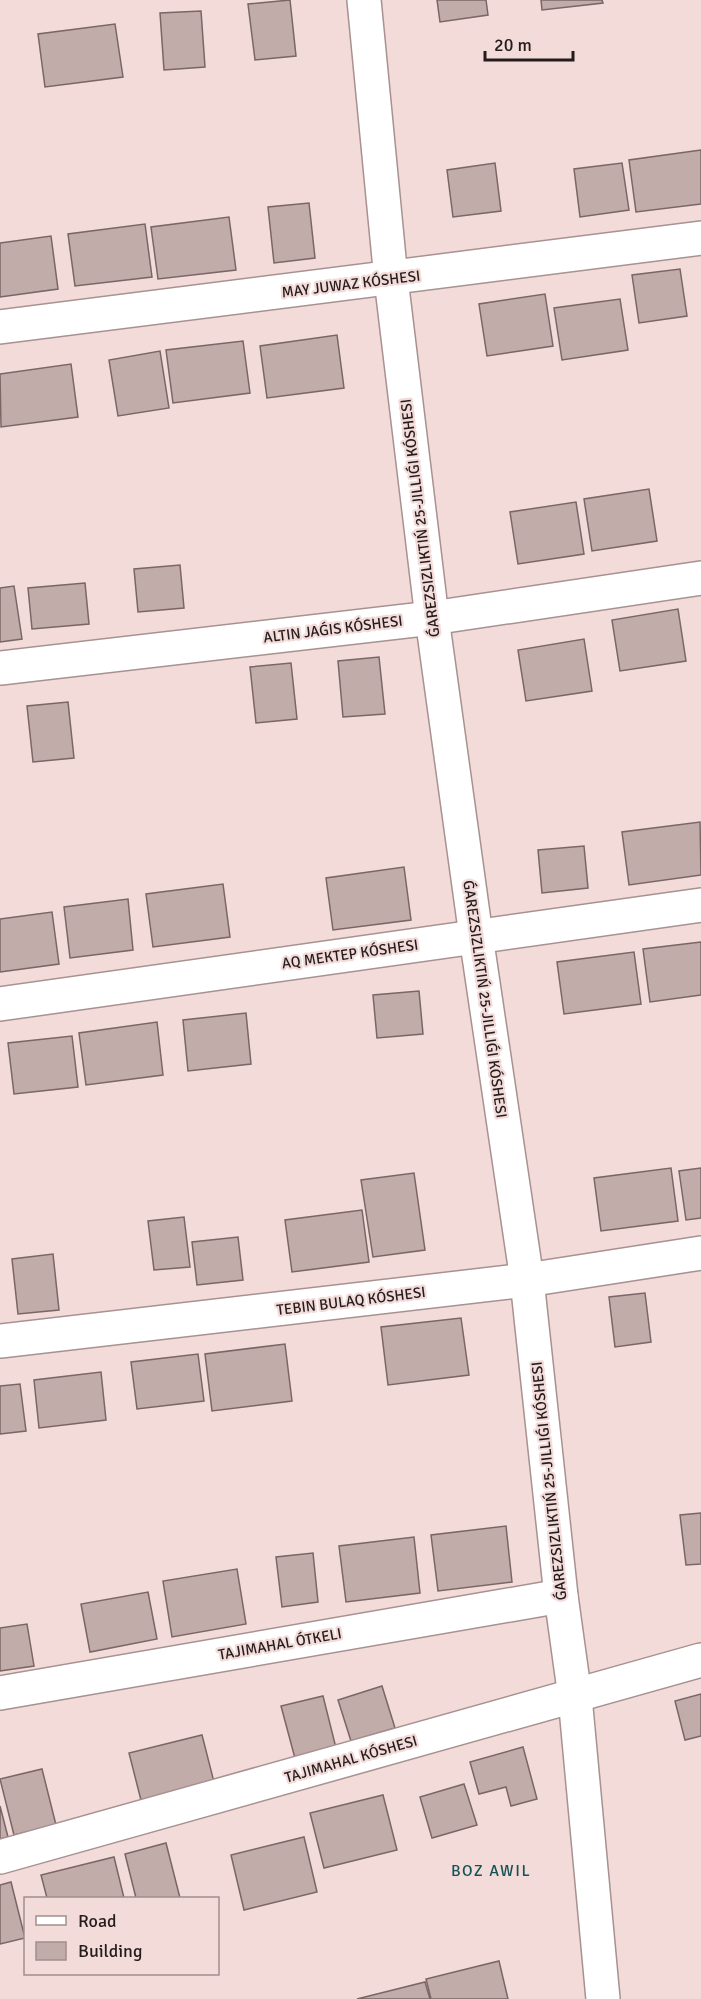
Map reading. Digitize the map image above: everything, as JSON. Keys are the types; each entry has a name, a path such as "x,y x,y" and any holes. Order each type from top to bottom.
{"street":[{"path":"364,0 391,279 432,618 527,1280 561,1596 575,1697 603,1999"},
{"name":"MAY JUWAZ KÓSHESI","path":"0,327 701,238"},
{"path":"0,668 432,618 701,578"},
{"name":"AQ MEKTEP KÓSHESI","path":"0,1004 701,905"},
{"name":"TEBIN BULAQ KÓSHESI","path":"0,1341 527,1280 701,1253"},
{"name":"TAJIMAHAL ÓTKELI","path":"0,1693 561,1596"},
{"name":"TAJIMAHAL KÓSHESI","path":"0,1857 701,1660"}],"building":[{"path":"290,0 296,56 255,60 248,4"},
{"path":"437,0 486,0 488,15 440,22"},
{"path":"541,0 602,0 603,3 542,10"},
{"path":"201,11 205,67 164,70 160,13"},
{"path":"115,24 123,77 45,87 38,34"},
{"path":"701,150 701,204 636,212 629,160"},
{"path":"495,163 501,211 453,217 447,170"},
{"path":"622,163 629,210 580,217 574,169"},
{"path":"309,203 315,258 274,263 268,207"},
{"path":"229,217 236,270 158,279 151,227"},
{"path":"145,224 152,277 75,286 68,234"},
{"path":"51,236 58,289 0,297 0,243"},
{"path":"680,269 687,316 639,323 632,275"},
{"path":"545,294 553,346 487,356 479,304"},
{"path":"620,299 628,350 562,360 554,308"},
{"path":"337,335 344,388 267,398 260,346"},
{"path":"243,341 250,393 173,403 166,350"},
{"path":"160,351 169,408 118,416 109,360"},
{"path":"71,364 78,417 1,427 0,374"},
{"path":"649,489 657,541 592,551 584,499"},
{"path":"576,502 584,554 518,564 510,512"},
{"path":"180,565 184,608 138,612 134,569"},
{"path":"85,583 89,624 32,629 28,588"},
{"path":"14,586 22,639 0,642 0,588"},
{"path":"678,609 686,661 620,671 612,620"},
{"path":"584,639 592,691 526,701 518,650"},
{"path":"379,657 385,714 343,717 338,661"},
{"path":"291,663 297,719 256,723 250,667"},
{"path":"68,702 74,758 33,762 27,706"},
{"path":"700,822 701,875 629,885 622,832"},
{"path":"584,846 588,888 542,893 538,850"},
{"path":"404,867 411,920 333,930 326,878"},
{"path":"223,884 230,937 153,947 146,894"},
{"path":"128,899 133,950 70,958 64,907"},
{"path":"52,912 59,964 0,972 0,919"},
{"path":"701,942 701,995 650,1002 643,949"},
{"path":"634,952 641,1004 564,1014 557,962"},
{"path":"419,991 423,1034 377,1038 373,995"},
{"path":"246,1013 251,1064 188,1071 183,1020"},
{"path":"157,1022 163,1075 86,1085 79,1033"},
{"path":"72,1036 78,1087 14,1094 8,1043"},
{"path":"671,1168 678,1221 601,1231 594,1178"},
{"path":"701,1168 701,1218 686,1220 679,1171"},
{"path":"414,1173 425,1250 373,1257 361,1180"},
{"path":"362,1210 369,1262 292,1272 285,1220"},
{"path":"184,1217 190,1267 154,1270 148,1221"},
{"path":"238,1237 243,1280 197,1285 192,1242"},
{"path":"53,1254 59,1310 18,1314 12,1259"},
{"path":"645,1293 651,1342 615,1347 609,1297"},
{"path":"461,1318 469,1375 388,1385 381,1327"},
{"path":"285,1344 292,1401 212,1411 205,1354"},
{"path":"198,1354 204,1401 137,1409 131,1362"},
{"path":"101,1372 106,1420 39,1428 34,1380"},
{"path":"20,1384 26,1431 0,1434 0,1386"},
{"path":"701,1513 701,1564 686,1565 680,1515"},
{"path":"506,1526 512,1582 438,1591 431,1535"},
{"path":"414,1537 420,1593 346,1602 339,1546"},
{"path":"313,1553 318,1602 282,1607 276,1557"},
{"path":"237,1569 246,1624 172,1637 163,1581"},
{"path":"148,1592 157,1639 90,1652 81,1604"},
{"path":"27,1624 34,1666 0,1671 0,1628"},
{"path":"382,1686 395,1728 351,1741 338,1700"},
{"path":"701,1694 701,1736 685,1740 675,1701"},
{"path":"323,1696 337,1752 296,1762 281,1706"},
{"path":"202,1735 216,1790 143,1808 129,1753"},
{"path":"523,1747 537,1799 511,1806 506,1787 479,1794 470,1762"},
{"path":"42,1769 56,1825 14,1835 0,1779"},
{"path":"464,1784 477,1825 432,1838 420,1797"},
{"path":"383,1795 397,1850 324,1868 310,1813"},
{"path":"0,1806 8,1837 0,1839"},
{"path":"304,1837 317,1892 244,1910 231,1855"},
{"path":"166,1843 180,1897 136,1897 125,1854"},
{"path":"114,1857 124,1897 47,1897 41,1875"},
{"path":"11,1882 24,1938 0,1944 0,1885"},
{"path":"499,1961 508,1999 431,1999 426,1979"},
{"path":"425,1982 430,1999 357,1999"}],"district":[{"name":"BOZ AWIL","path":"491,1871"}]}
